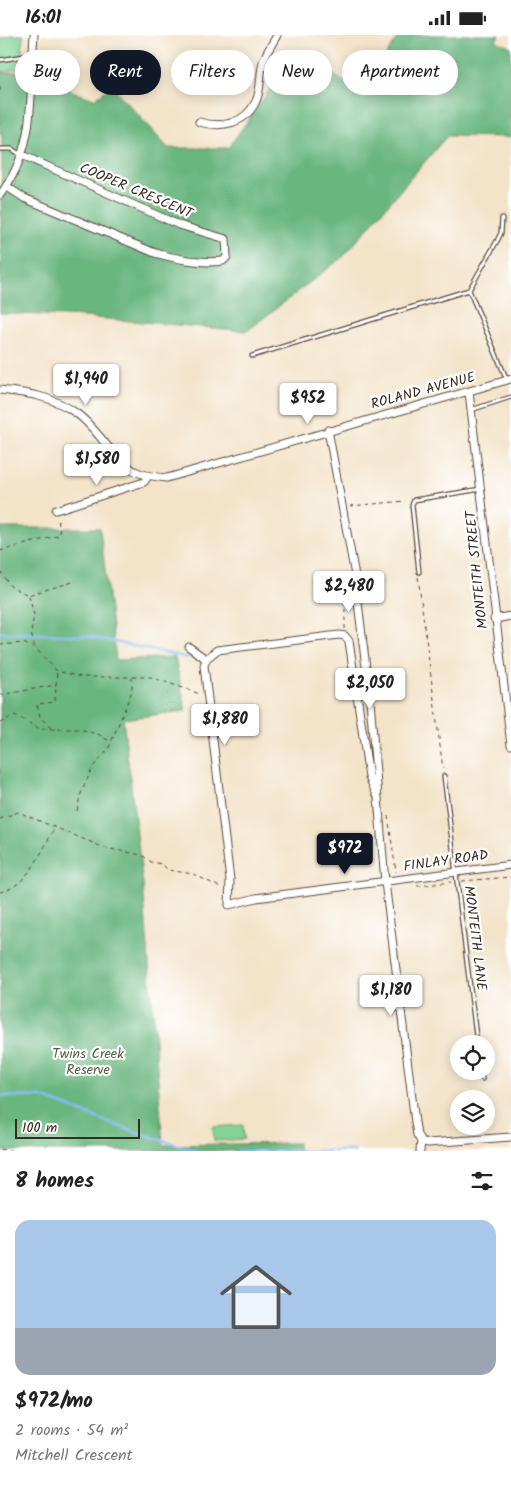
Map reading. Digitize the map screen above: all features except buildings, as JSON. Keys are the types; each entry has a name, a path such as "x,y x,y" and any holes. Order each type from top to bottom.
{"street":[{"path":"33,50 34,35"},
{"path":"199,122 217,127 234,123 248,113 256,101 264,60 277,35"},
{"path":"0,195 22,155 29,133 31,95"},
{"name":"COOPER CRESCENT","path":"6,186 24,198 155,253 175,259 208,263 223,261 227,257 226,239 179,225 22,155"},
{"name":"ROLAND AVENUE","path":"56,510 144,482 148,476 167,478 509,379"},
{"path":"0,390 37,394 66,406 90,424 125,463 136,472 148,476"},
{"name":"MONTEITH STREET","path":"469,392 494,619 511,745"},
{"path":"328,430 354,570 370,700 385,882 414,1122 417,1135 421,1141 420,1151"},
{"path":"494,619 511,616"},
{"path":"230,893 204,666 206,659 217,651 339,635 345,636 349,641 369,777 377,795"},
{"path":"189,647 206,659"},
{"name":"FINLAY ROAD","path":"230,893 229,905 256,898 511,865"},
{"path":"421,1141 428,1143 511,1137"}],"lane":[{"path":"0,60 15,57"},
{"path":"0,149 12,149 22,155"},
{"path":"252,356 469,290 501,233 502,217"},
{"path":"469,290 509,379"},
{"path":"471,410 511,397"},
{"path":"419,572 412,505 414,500 481,489"},
{"name":"MONTEITH LANE","path":"444,776 476,1035"}],"path":[{"path":"342,507 414,500"},
{"path":"0,551 60,535 56,510"},
{"path":"0,571 10,586 28,595 76,581"},
{"path":"419,572 444,776"},
{"path":"345,576 345,636"},
{"path":"28,595 34,615 31,633 36,648 57,671 81,677 151,677 208,696"},
{"path":"0,645 23,643 36,648"},
{"path":"52,729 40,717 37,704 55,702 57,671"},
{"path":"77,811 80,796 92,768 108,751 132,691 132,678"},
{"path":"0,695 56,685"},
{"path":"0,723 15,715 40,729 80,729 100,735 111,742"},
{"path":"0,819 18,812 105,848 142,855 152,862 162,864 168,870 193,874 230,893"},
{"path":"0,893 10,891 26,875 55,827"},
{"path":"0,1149 13,1151"}],"green space":[{"path":"11,35 23,35 22,50 15,50 15,69 0,72 0,39"},
{"path":"399,35 499,35 496,41 511,47 511,137 447,136 344,256 247,331 84,317 0,313 2,133 0,134 0,73 15,72 15,95 80,94 94,99 100,95 120,95 168,148 228,148 266,95 332,95 332,74 342,80 342,95 458,95 458,50 389,50"},
{"name":"Twins Creek Reserve","path":"0,528 100,528 116,660 175,657 186,711 123,719 143,885 163,1145 298,1143 298,1151 0,1151"},
{"path":"243,1125 244,1139 214,1141 213,1127"}],"waterway":[{"path":"0,632 87,636 189,658"},
{"path":"0,1096 42,1097 121,1127 196,1151"},
{"path":"238,1151 355,1151"}]}
